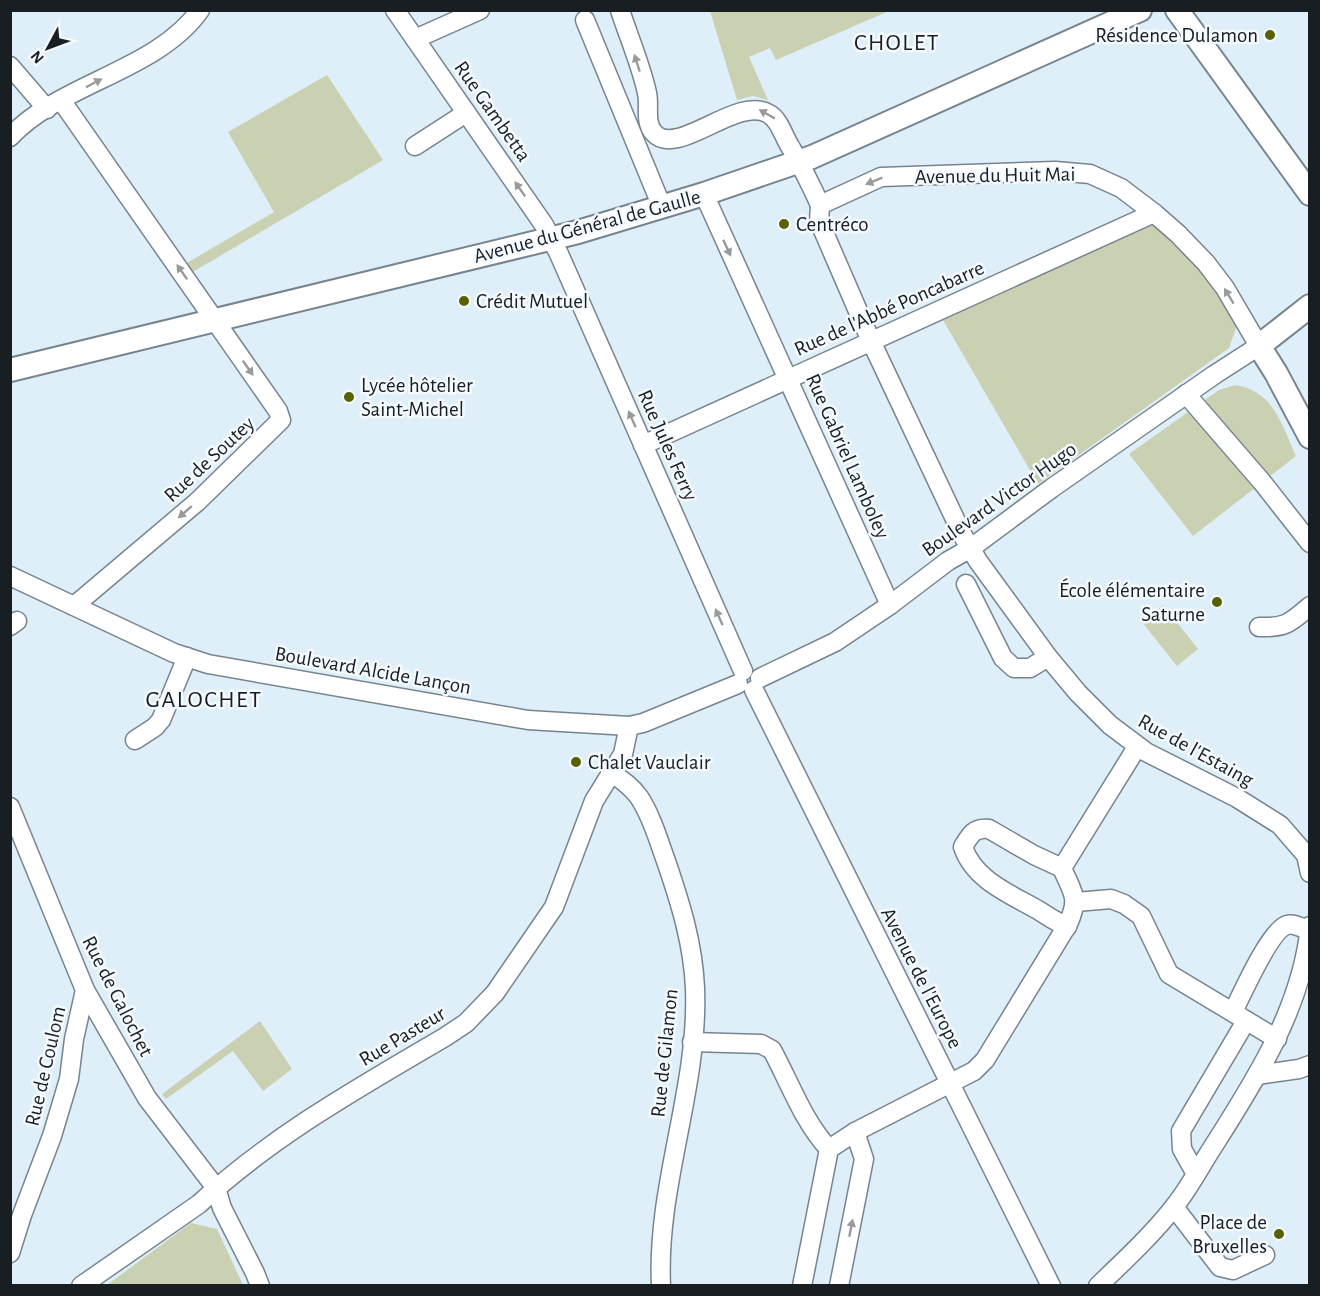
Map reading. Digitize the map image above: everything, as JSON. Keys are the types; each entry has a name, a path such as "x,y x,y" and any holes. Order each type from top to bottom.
{"main road":[{"name":"Avenue du Général de Gaulle","path":"10,370 551,239 704,194 812,157 1140,10"},
{"path":"1177,10 1310,194"},
{"path":"1259,346 1310,306"},
{"name":"Avenue du Huit Mai","path":"1259,346 1310,437"}],"street":[{"path":"10,137 54,105 163,45 190,23 200,10"},
{"name":"Rue Gambetta","path":"395,10 544,225 551,239"},
{"path":"415,39 480,10"},
{"path":"620,10 648,95 648,120 654,133 659,137 676,139 738,113 758,109 775,118 820,205"},
{"path":"585,20 662,207"},
{"path":"10,66 54,105 215,320"},
{"path":"415,146 466,113"},
{"name":"Avenue du Huit Mai","path":"820,205 881,177 1055,171 1090,174 1121,188 1154,213 1206,263 1225,288 1259,346"},
{"name":"Rue Gabriel Lamboley","path":"704,194 890,605"},
{"name":"Rue de l'Estaing","path":"820,205 819,221 871,341 970,548 1048,657 1078,693 1137,747 1238,798 1280,825 1308,853 1310,873"},
{"name":"Rue de l'Abbé Poncabarre","path":"643,445 1154,213"},
{"name":"Rue Jules Ferry","path":"551,239 748,681"},
{"name":"Rue de Soutey","path":"74,606 197,502 281,420 278,411 215,320"},
{"name":"Boulevard Victor Hugo","path":"748,681 835,642 1186,394 1259,346"},
{"path":"1186,394 1262,482 1310,543"},
{"name":"Boulevard Alcide Lançon","path":"10,576 174,653 219,666 528,720 629,726 643,723 748,681"},
{"path":"966,584 1002,658 1014,668 1030,668 1048,657"},
{"path":"1259,627 1278,628 1291,622 1310,606"},
{"path":"135,740 155,727 161,720 187,657"},
{"name":"Avenue de l'Europe","path":"748,681 1051,1286"},
{"name":"Rue Pasteur","path":"81,1286 199,1204 216,1188 308,1119 445,1037 466,1023 481,1009 524,953 554,907 594,801 623,754 629,726"},
{"path":"1062,868 1137,747"},
{"name":"Rue de Gilamon","path":"612,773 638,796 647,812 683,911 692,951 694,980 692,1042 665,1200 661,1233 661,1286"},
{"name":"Rue de Galochet","path":"10,807 85,990 147,1098 216,1188 222,1208 260,1286"},
{"path":"802,1286 829,1149 855,1131 974,1071 985,1060 1067,927 1076,902 1062,868 989,829 981,828 975,831 963,847 967,859 982,876 1067,927"},
{"path":"1076,902 1111,899 1124,904 1141,916 1169,974 1277,1039"},
{"path":"1196,1174 1182,1149 1181,1131 1240,1016 1260,959 1281,928 1295,925 1309,931"},
{"path":"1098,1286 1174,1207 1257,1075 1277,1039 1296,986 1310,926"},
{"name":"Rue de Coulom","path":"10,1253 16,1210 52,1136 69,1079 74,1039 85,990"},
{"path":"692,1042 761,1044 772,1050 807,1120 829,1149"},
{"path":"1257,1075 1299,1069 1310,1065"},
{"path":"839,1286 864,1160 855,1131"},
{"path":"1174,1207 1220,1267 1233,1270 1265,1255"}],"green space":[{"path":"710,10 889,11 776,60 770,48 749,57 768,100 753,96 737,100"},
{"path":"327,75 383,160 191,273 185,264 274,212 228,132"},
{"path":"1156,225 1194,260 1217,291 1237,325 1229,348 1038,484 943,320"},
{"path":"1235,385 1248,388 1267,402 1280,421 1296,456 1193,536 1129,454 1219,390"},
{"path":"1163,605 1198,649 1177,666 1142,622"},
{"path":"260,1021 292,1069 263,1091 233,1051 166,1099 162,1094"},
{"path":"191,1223 217,1229 243,1285 107,1285"}],"place":[{"name":"Résidence Dulamon","path":"1270,35"},
{"name":"Centréco","path":"784,224"},
{"name":"Crédit Mutuel","path":"464,301"},
{"name":"Lycée hôtelier Saint-Michel","path":"349,397"},
{"name":"École élémentaire Saturne","path":"1217,602"},
{"name":"Chalet Vauclair","path":"576,762"},
{"name":"Place de Bruxelles","path":"1279,1234"}],"district":[{"name":"CHOLET","path":"897,42"},
{"name":"GALOCHET","path":"204,699"}]}
